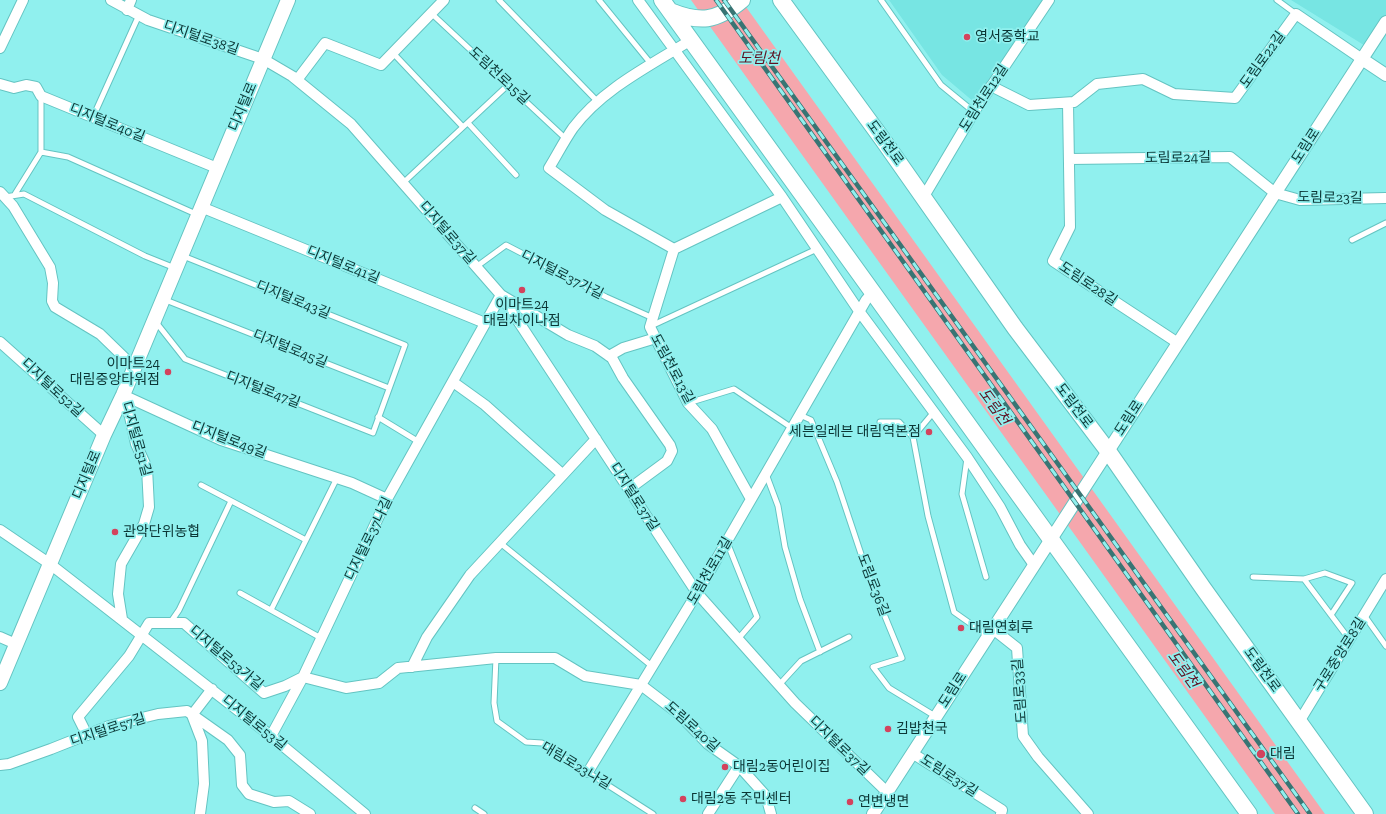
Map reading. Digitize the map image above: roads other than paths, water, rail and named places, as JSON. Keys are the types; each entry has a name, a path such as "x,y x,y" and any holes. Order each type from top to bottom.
{"main road":[{"name":"디지털로","path":"0,683 104,435 123,395 133,366 288,0"},
{"path":"671,8 693,19 710,19 729,11 742,0"},
{"name":"도림천로","path":"781,0 1105,456 1203,588 1365,814"},
{"path":"671,8 691,40 873,292 1055,532 1249,814"}],"street":[{"path":"0,48 23,0"},
{"name":"디지털로38길","path":"110,0 139,16 263,59"},
{"path":"127,10 131,0"},
{"path":"297,80 325,43 382,65 444,0"},
{"path":"638,0 782,197 859,312 967,457 1000,507 1020,545 1034,565"},
{"name":"도림천로12길","path":"923,198 974,112 1049,0"},
{"path":"1296,14 1386,75"},
{"name":"도림로22길","path":"991,86 1029,105 1074,102 1097,84 1143,79 1174,94 1235,98 1296,14"},
{"name":"도림로","path":"873,814 1386,22"},
{"path":"691,40 652,64 615,89 599,102 574,127 550,168 605,210 674,249 782,197"},
{"name":"디지털로37길","path":"263,59 297,80 351,124 501,295 697,593 795,703 887,792"},
{"name":"디지털로40길","path":"0,84 14,88 26,85 36,88 42,96 217,168"},
{"name":"도림로28길","path":"1068,103 1070,227 1053,260 1178,343"},
{"name":"도림로24길","path":"1069,159 1230,157 1275,193"},
{"name":"도림로23길","path":"1275,193 1300,200 1386,198"},
{"path":"7,194 50,267 53,283 52,301 55,306 100,334 133,366"},
{"name":"디지털로41길","path":"199,211 485,324"},
{"name":"도림천로13길","path":"674,249 651,322 656,338 688,403 712,429 751,499"},
{"name":"도림천로11길","path":"588,772 697,593 859,312 873,292"},
{"path":"501,295 568,335 595,346 609,356 670,445 672,451 667,461 628,489"},
{"name":"디지털로37나길","path":"271,736 303,677 387,499 501,295"},
{"path":"609,356 623,348 656,338"},
{"name":"디지털로52길","path":"0,342 8,347 54,392 104,435"},
{"path":"452,382 485,405 562,474"},
{"name":"디지털로49길","path":"123,395 221,440 352,483 387,499"},
{"name":"디지털로51길","path":"122,619 118,594 121,564 144,524 149,507 147,468 136,444 123,395"},
{"path":"412,667 427,637 470,576 499,542 596,439"},
{"name":"디지털로53길","path":"0,530 50,564 212,689 365,814"},
{"name":"구로중앙로8길","path":"1299,722 1349,639 1364,616 1383,592 1386,579"},
{"name":"디지털로53가길","path":"141,634 149,623 184,623 264,692 285,686 303,677"},
{"name":"도림로33길","path":"990,632 1017,648 1023,736 1038,756 1088,814"},
{"path":"87,735 78,717 129,656 141,634"},
{"path":"0,637 16,644"},
{"name":"도림로40길","path":"303,677 346,688 379,682 398,668 496,658 555,658 585,676 642,685 679,714 708,744 739,766 766,796 771,814"},
{"path":"200,814 204,784 202,741 192,715 212,689"},
{"name":"디지털로57길","path":"0,765 9,764 52,749 109,726 158,714 187,712 228,740 240,755 242,785 249,794 274,802 289,801 294,810 310,814"},
{"name":"도림로37길","path":"912,753 1002,810 1001,814"},
{"path":"708,814 739,766"}],"lane":[{"path":"499,0 599,102"},
{"path":"599,0 652,64"},
{"path":"881,0 941,85 974,112"},
{"path":"1276,0 1296,14"},
{"name":"도림천로15길","path":"431,13 566,140"},
{"path":"93,117 139,16"},
{"path":"393,53 463,127"},
{"path":"403,183 508,85"},
{"path":"7,194 41,152 42,96"},
{"path":"468,123 516,175"},
{"path":"41,152 68,157 199,211"},
{"path":"7,194 24,194 145,256 175,268"},
{"path":"1352,240 1386,222"},
{"name":"디지털로37가길","path":"476,267 506,245 651,322"},
{"path":"651,322 817,249"},
{"name":"디지털로43길","path":"180,255 405,345 389,388"},
{"name":"디지털로45길","path":"162,299 389,388"},
{"name":"디지털로47길","path":"153,319 185,359 373,433 378,417"},
{"path":"389,388 378,417 419,442"},
{"path":"688,403 734,389 792,428"},
{"path":"913,436 933,412"},
{"name":"도림로36길","path":"800,415 811,420 837,482 868,575 902,658 873,668 888,688 936,716"},
{"path":"880,422 899,422 913,436 928,516 954,612 990,632"},
{"path":"967,457 962,494 986,577"},
{"path":"766,474 778,506 785,547 800,599 820,652"},
{"path":"271,610 337,478"},
{"path":"201,485 306,540"},
{"name":"디지털로53가길","path":"170,623 179,610 231,501"},
{"path":"499,542 653,667"},
{"path":"727,542 757,617 738,639"},
{"path":"1253,578 1304,579 1325,573 1352,583 1331,615"},
{"path":"1304,579 1349,639"},
{"path":"240,593 321,638"},
{"path":"1364,616 1386,646"},
{"path":"778,685 801,661 849,638"},
{"name":"대림로23나길","path":"496,658 494,703 497,722 526,742 542,743 653,814"},
{"path":"475,808 484,814"}],"water":[{"name":"도림천","path":"691,0 741,0 1325,814 1275,814"}],"railway":[{"path":"716,0 1298,814"},
{"path":"724,0 1310,814"}],"place":[{"name":"영서중학교","path":"967,37"},
{"name":"이마트24 대림차이나점","path":"522,290"},
{"name":"이마트24 대림중앙타워점","path":"168,372"},
{"name":"세븐일레븐 대림역본점","path":"929,432"},
{"name":"관악단위농협","path":"115,532"},
{"name":"대림연회루","path":"961,628"},
{"name":"김밥천국","path":"888,729"},
{"name":"대림","path":"1261,754"},
{"name":"대림2동어린이집","path":"725,767"},
{"name":"대림2동 주민센터","path":"683,799"},
{"name":"연변냉면","path":"850,802"}]}
